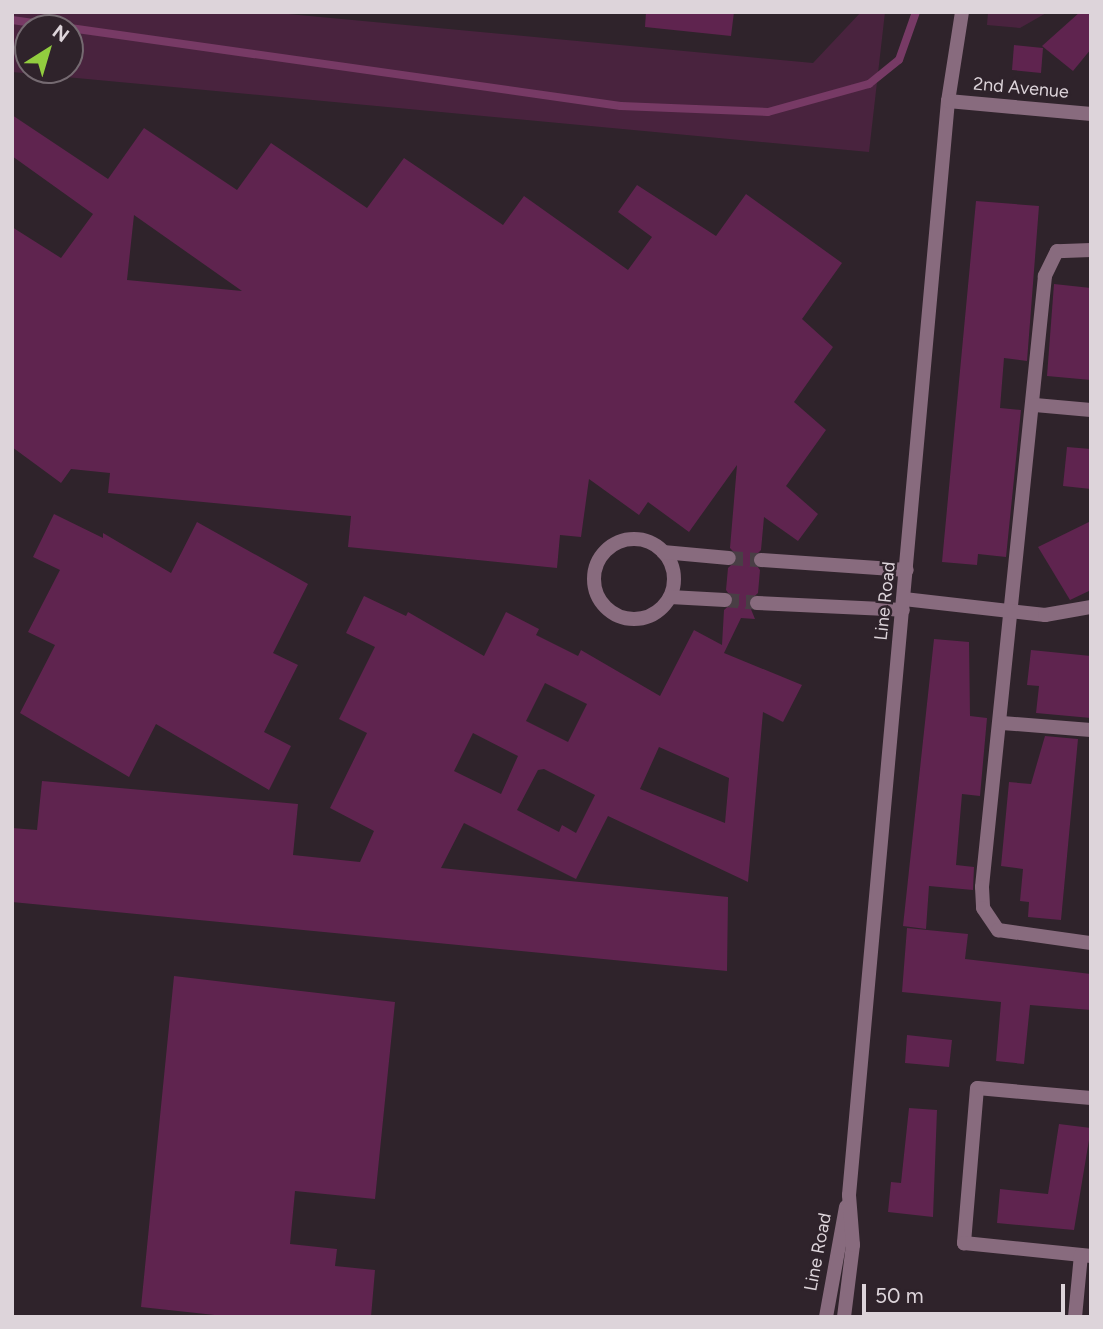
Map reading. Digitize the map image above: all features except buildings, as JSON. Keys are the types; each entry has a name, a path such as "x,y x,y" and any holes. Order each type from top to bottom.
{"street":[{"name":"Line Road","path":"826,1317 849,1195 948,101 960,43 962,12"},
{"name":"2nd Avenue","path":"948,101 1091,114"},
{"path":"1091,250 1070,248 1048,259 983,908 1010,936 1091,943"},
{"path":"1035,405 1091,410"},
{"path":"663,552 674,575 670,597 650,616 624,618 603,605 594,584 602,555 615,544 638,540 663,552 729,558"},
{"path":"761,560 907,570"},
{"path":"670,597 725,600"},
{"path":"757,603 903,604 1013,609 1045,615 1091,607"},
{"path":"1002,723 1091,730"},
{"path":"1075,1317 1086,1255 964,1243 977,1088 1091,1098"},
{"name":"Line Road","path":"844,1317 853,1245 849,1195"}],"shaded area":[{"path":"12,12 267,12 813,63 861,12 885,12 869,152 84,79 84,14 14,14 14,72"},
{"path":"988,12 1048,12 1020,28 987,25"}],"waterway":[{"path":"84,30 621,106 768,112 869,84 899,60 916,12"}],"tunnel":[{"path":"729,558 761,560"},
{"path":"725,600 757,603"}]}
